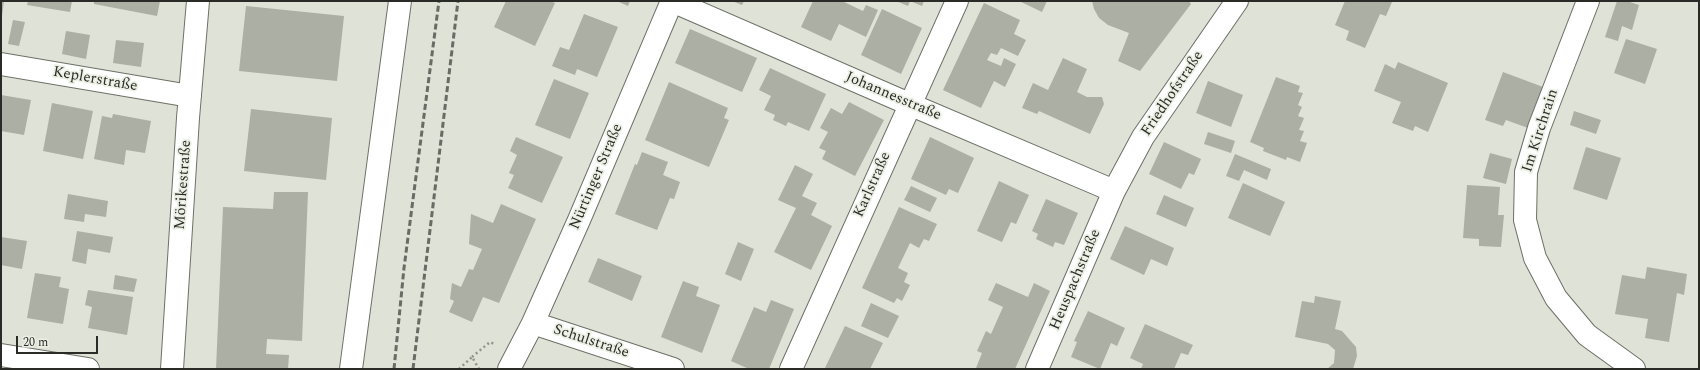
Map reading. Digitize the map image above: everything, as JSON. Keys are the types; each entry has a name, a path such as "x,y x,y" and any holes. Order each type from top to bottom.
{"street":[{"name":"Mörikestraße","path":"172,369 190,96 198,1"},
{"path":"351,369 400,1"},
{"name":"Johannesstraße","path":"672,1 1114,191"},
{"name":"Nürtinger Straße","path":"513,360 533,323 579,220 672,1"},
{"name":"Karlstraße","path":"791,369 909,104 957,1"},
{"name":"Friedhofstraße","path":"1114,191 1143,136 1238,1"},
{"name":"Im Kirchrain","path":"1588,1 1539,128 1526,172 1525,220 1535,258 1556,298 1587,335 1634,369"},
{"name":"Keplerstraße","path":"1,64 190,96"},
{"name":"Heuspachstraße","path":"1037,369 1114,191"},
{"name":"Schulstraße","path":"533,323 673,369"},
{"path":"1,355 88,369"}],"path":[{"path":"459,369 490,342"},
{"path":"472,357 479,369"}],"building":[{"path":"1,1 4,1 2,16 1,16"},
{"path":"28,1 72,1 70,12 27,5"},
{"path":"94,1 160,1 157,16 94,4"},
{"path":"506,1 550,1 555,3 535,46 494,27"},
{"path":"617,1 630,1 628,6"},
{"path":"732,1 744,1 742,5"},
{"path":"813,1 842,1 863,11 866,5 878,10 866,37 839,24 831,41 801,27"},
{"path":"896,1 910,1 908,6"},
{"path":"910,1 924,1 922,6"},
{"path":"1019,1 1047,1 1042,12"},
{"path":"1092,1 1189,1 1191,4 1140,71 1118,61 1129,33 1108,25 1099,18"},
{"path":"1345,1 1392,2 1386,16 1380,14 1365,48 1346,40 1349,31 1335,25"},
{"path":"1617,1 1627,1 1639,5 1632,30 1622,26 1618,41 1605,37"},
{"path":"984,3 1020,20 1014,34 1026,40 1018,56 1001,48 997,55 991,53 987,60 1001,66 1004,58 1016,64 1005,87 994,81 981,108 943,90"},
{"path":"246,6 344,16 337,81 239,71"},
{"path":"882,9 922,28 901,74 861,55"},
{"path":"584,14 618,27 597,77 577,69 575,75 552,66 560,47 569,50"},
{"path":"13,20 25,22 19,46 8,44"},
{"path":"690,29 757,58 742,92 675,63"},
{"path":"66,31 90,35 86,59 62,54"},
{"path":"1626,39 1657,49 1645,84 1614,73"},
{"path":"116,40 144,43 141,67 113,63"},
{"path":"1063,58 1087,69 1077,92 1087,97 1102,97 1104,104 1090,134 1039,111 1037,114 1022,108 1033,83 1048,90"},
{"path":"1398,62 1448,83 1428,132 1415,126 1413,131 1392,123 1401,102 1374,91 1385,64 1395,69"},
{"path":"770,68 826,94 809,131 788,122 786,126 773,120 775,115 764,110 771,96 759,90"},
{"path":"1503,72 1543,87 1528,128 1506,120 1503,126 1485,120"},
{"path":"1276,77 1300,86 1298,92 1303,93 1298,105 1302,107 1298,116 1304,118 1299,130 1304,131 1300,141 1307,143 1300,162 1287,157 1286,160 1263,151 1264,148 1250,142"},
{"path":"554,79 589,93 570,139 535,125"},
{"path":"1208,81 1243,95 1231,127 1196,113"},
{"path":"669,82 728,108 724,118 729,120 709,167 645,140"},
{"path":"1,95 31,100 24,135 1,131"},
{"path":"849,102 884,120 855,176 822,159 826,151 819,148 828,132 820,128 831,108 842,114"},
{"path":"52,103 93,111 83,159 43,151"},
{"path":"251,109 332,118 326,180 244,171"},
{"path":"1574,111 1601,120 1596,134 1570,125"},
{"path":"113,114 151,121 145,153 126,150 124,165 94,159 102,116 112,118"},
{"path":"1208,132 1235,141 1231,153 1204,144"},
{"path":"516,137 563,157 542,203 508,188 514,175 509,173 517,155 510,151"},
{"path":"930,137 974,158 958,193 949,189 946,195 911,179"},
{"path":"1164,142 1201,159 1194,175 1189,173 1181,189 1149,174"},
{"path":"1586,147 1621,158 1607,200 1573,189"},
{"path":"642,152 668,162 663,175 680,182 674,199 670,198 657,230 615,214 635,164 637,165"},
{"path":"1490,153 1512,159 1506,184 1483,178"},
{"path":"1235,154 1271,169 1267,180 1244,170 1239,181 1226,176"},
{"path":"795,165 813,174 802,196 817,203 811,215 832,226 811,270 774,252 796,208 778,200"},
{"path":"999,181 1029,195 1016,224 1011,222 1002,242 977,231"},
{"path":"1243,183 1285,202 1270,236 1228,218"},
{"path":"1467,185 1500,187 1498,215 1504,215 1501,247 1479,246 1479,239 1463,238"},
{"path":"911,186 937,198 930,212 904,200"},
{"path":"274,192 308,192 302,341 267,339 266,354 289,355 288,369 216,369 223,207 273,209"},
{"path":"68,194 108,201 106,217 85,214 84,222 64,219"},
{"path":"1164,195 1194,208 1186,227 1156,214"},
{"path":"1046,199 1078,213 1064,245 1055,242 1053,247 1036,239 1038,234 1032,231"},
{"path":"501,204 536,219 499,303 483,297 472,322 449,312 454,301 450,299 452,283 461,287 469,269 473,270 482,249 469,244 471,214 493,223"},
{"path":"899,207 937,224 929,241 924,239 919,248 910,243 898,268 908,273 904,282 910,285 902,301 897,298 894,303 862,288"},
{"path":"1125,226 1174,248 1167,266 1151,259 1144,275 1110,259"},
{"path":"77,231 113,237 110,253 88,249 86,264 72,261"},
{"path":"1,237 27,241 22,269 1,265"},
{"path":"738,242 754,249 741,281 725,274"},
{"path":"598,258 642,276 632,301 588,282"},
{"path":"1647,267 1687,274 1684,295 1677,293 1669,342 1645,338 1648,319 1615,314 1622,275 1645,279"},
{"path":"35,273 61,277 59,287 69,289 63,324 27,318"},
{"path":"115,275 137,279 134,292 113,289"},
{"path":"683,281 699,287 696,296 720,305 702,353 661,337"},
{"path":"996,283 1028,297 1034,283 1050,291 1015,369 976,368 982,353 977,351 986,331 991,334 1003,307 988,300"},
{"path":"88,290 133,297 127,335 88,328 92,307 85,305"},
{"path":"1315,296 1341,301 1335,329 1342,331 1356,347 1357,356 1353,369 1327,369 1334,363 1335,350 1328,344 1295,337 1302,301 1314,303"},
{"path":"771,300 794,309 769,369 749,369 731,361 754,307 766,312"},
{"path":"871,303 899,316 888,338 861,326"},
{"path":"1088,311 1125,328 1117,346 1111,343 1100,369 1071,357 1077,342 1074,341"},
{"path":"1145,324 1193,345 1188,355 1181,353 1174,369 1141,369 1143,364 1130,358"},
{"path":"845,326 883,343 870,369 825,368"}],"railway":[{"path":"394,369 404,268 439,1"},
{"path":"413,369 458,1"}]}
